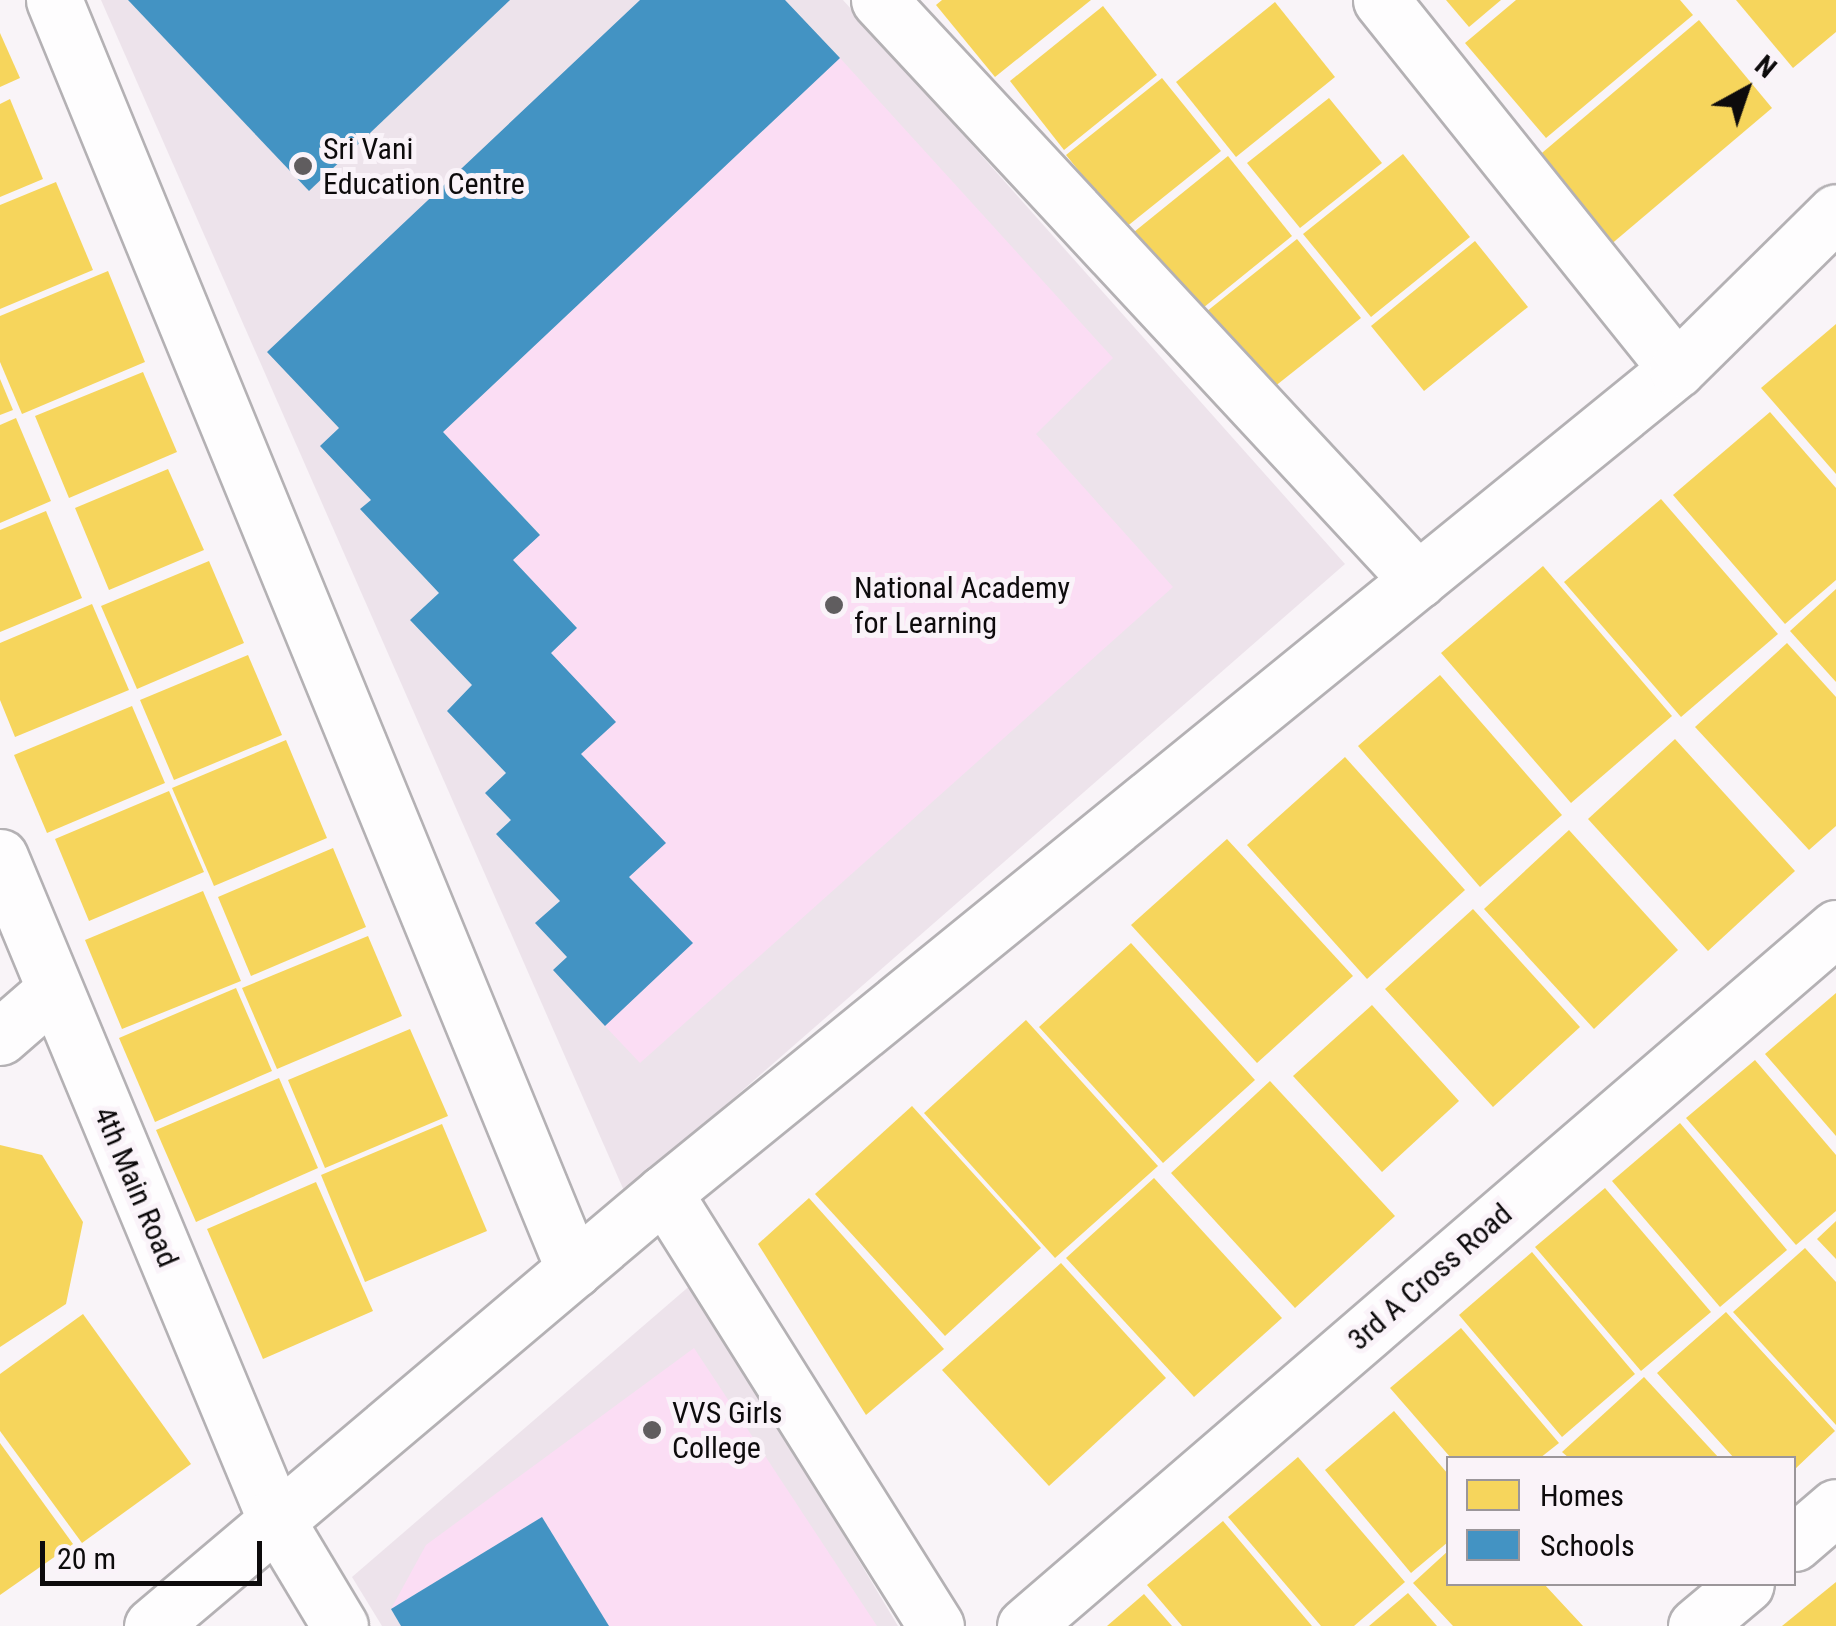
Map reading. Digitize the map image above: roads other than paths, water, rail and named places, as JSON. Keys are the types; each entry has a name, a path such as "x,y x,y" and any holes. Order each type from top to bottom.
{"street":[{"path":"54,0 574,1270"},
{"path":"879,0 1418,580"},
{"path":"1380,0 1677,368"},
{"path":"152,1626 274,1516 664,1193 1677,368 1836,212"},
{"name":"4th Main Road","path":"0,858 274,1516 340,1626"},
{"name":"3rd A Cross Road","path":"1024,1626 1836,928"},
{"path":"0,1037 54,991"},
{"path":"664,1193 936,1626"},
{"path":"1796,1541 1836,1507"},
{"path":"1696,1626 1744,1586"}],"place":[{"name":"Sri Vani Education Centre","path":"303,166"},
{"name":"National Academy for Learning","path":"834,605"},
{"name":"VVS Girls College","path":"652,1430"}]}
